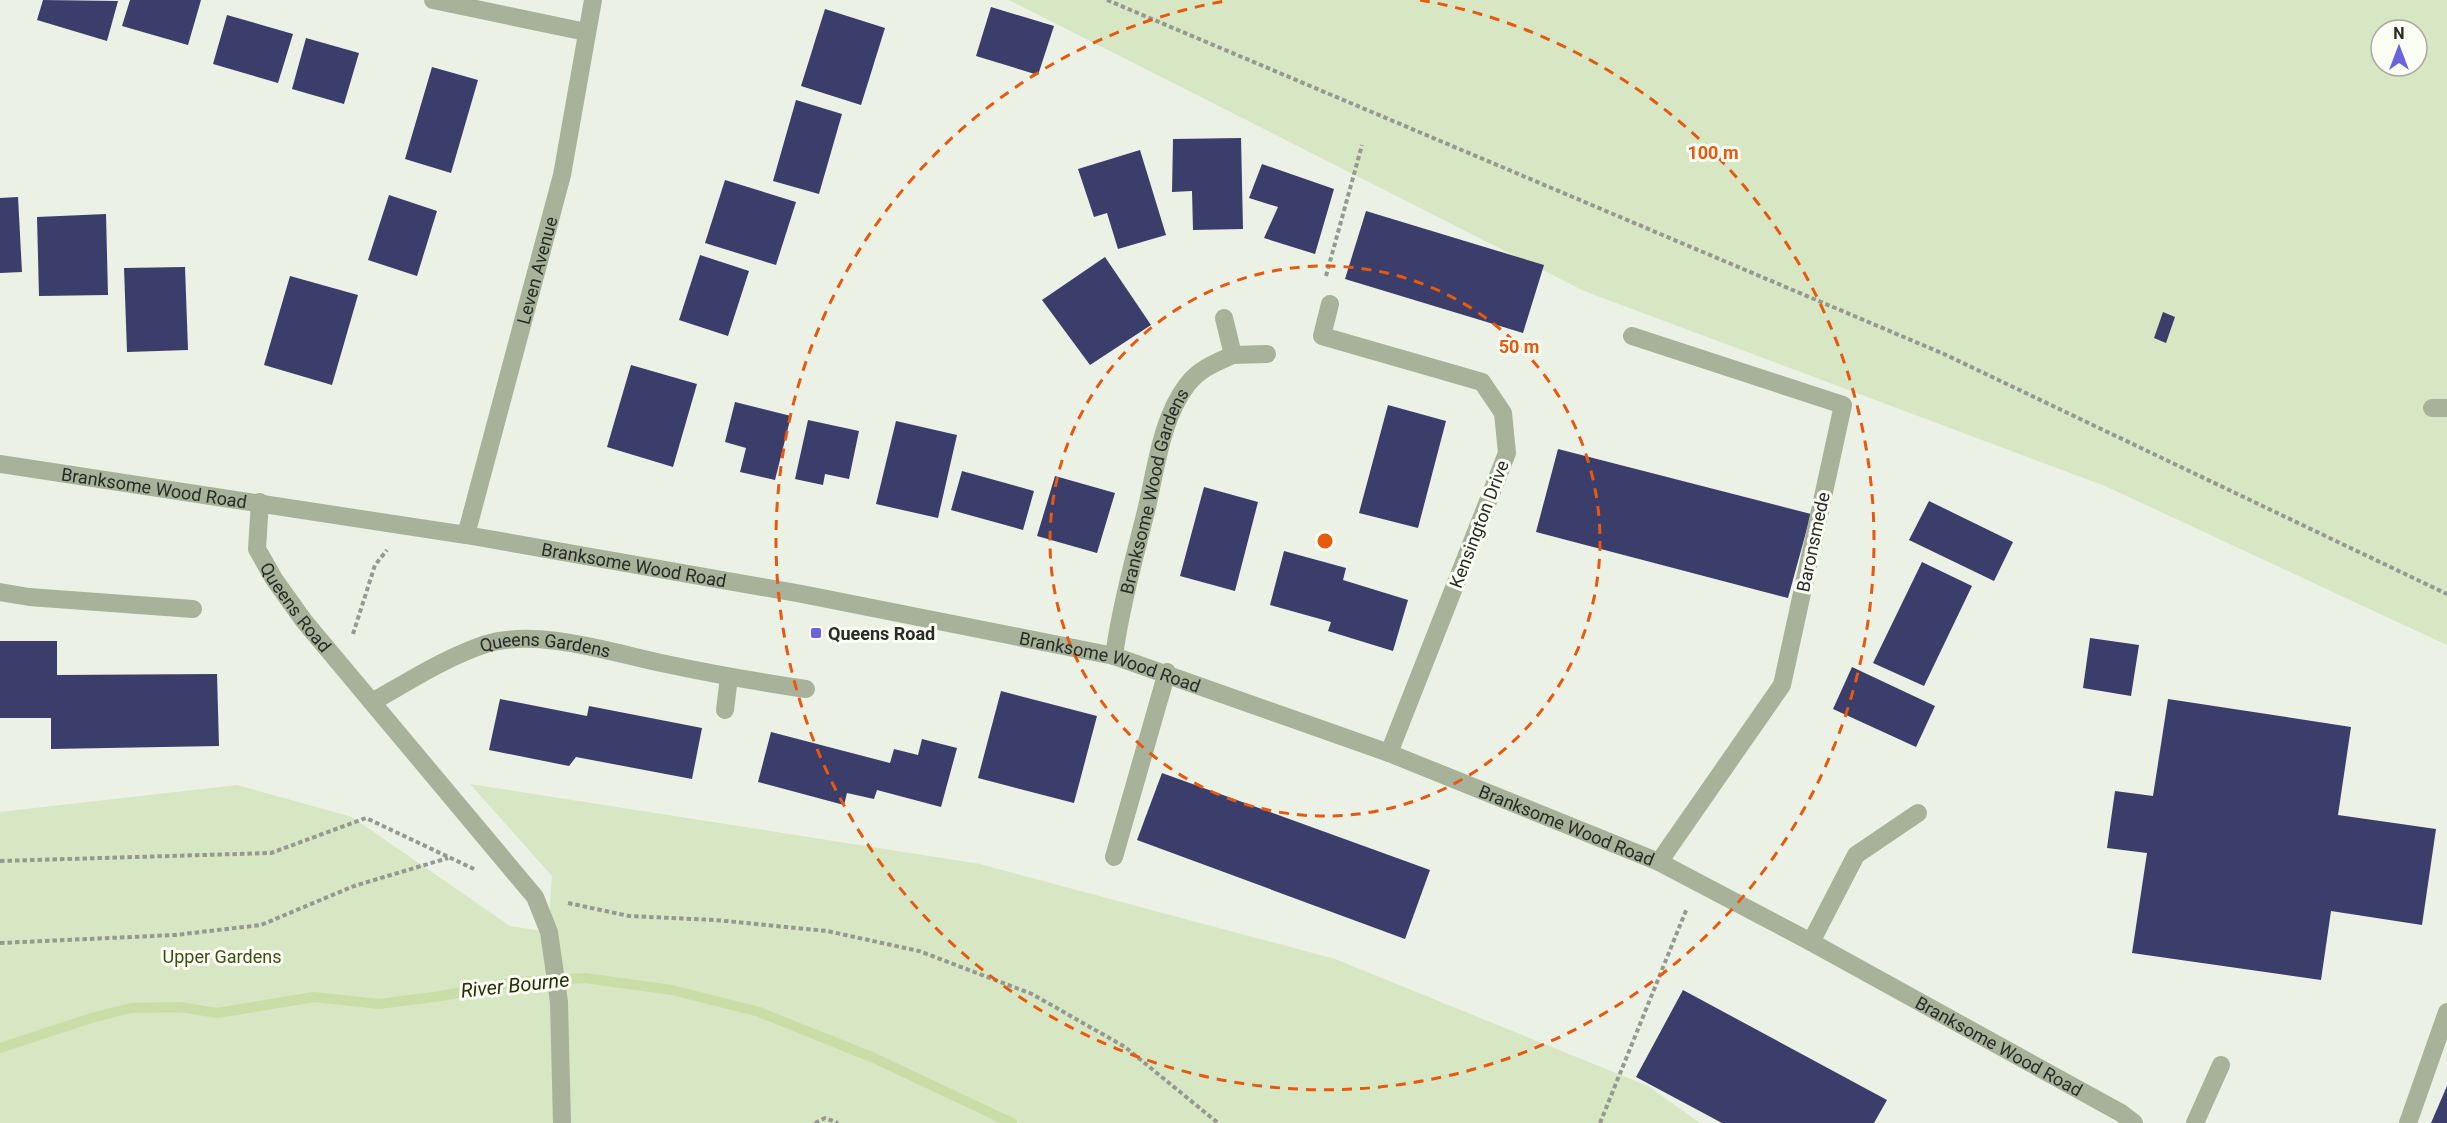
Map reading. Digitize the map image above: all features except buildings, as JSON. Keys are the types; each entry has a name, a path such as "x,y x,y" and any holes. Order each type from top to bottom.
{"street":[{"path":"433,0 586,32"},
{"name":"Leven Avenue","path":"466,535 562,175 593,0"},
{"name":"Kensington Drive","path":"1330,304 1322,336 1482,382 1503,412 1507,453 1389,753"},
{"path":"1224,318 1233,355"},
{"name":"Baronsmede","path":"1632,336 1843,405 1782,685 1659,862"},
{"name":"Branksome Wood Gardens","path":"1114,656 1122,610 1161,447 1174,408 1187,385 1203,369 1233,355 1267,354"},
{"name":"Branksome Wood Road","path":"0,464 405,525 802,594 1114,656 1167,672 1389,753 1659,862 1811,942 2121,1113 2134,1123"},
{"name":"Queens Road","path":"260,502 257,549 274,579 298,613 535,897 549,932 559,1002 562,1123"},
{"path":"0,592 29,597 193,609"},
{"name":"Queens Gardens","path":"372,702 456,657 486,644 509,640 547,640 729,677 806,689"},
{"path":"1114,857 1167,672"},
{"path":"725,710 729,677"},
{"path":"1811,942 1856,855 1918,813"},
{"path":"2408,1123 2447,1012"},
{"path":"2195,1123 2222,1065"}],"path":[{"path":"1107,0 1944,354 2447,594"},
{"path":"1330,304 1326,273 1362,145"},
{"name":"Queens Road","path":"347,671 351,638 375,565 405,525"},
{"path":"0,861 271,853 366,818 481,872"},
{"path":"0,943 75,942 175,935 261,925 354,886 448,858"},
{"path":"1600,1123 1697,882"},
{"path":"535,897 629,916 715,920 827,931 919,951 1032,994 1125,1047 1218,1123"},
{"path":"815,1123 825,1118 838,1123"}],"green space":[{"path":"1009,0 2447,0 2447,645 2105,486 1584,291"},
{"name":"Upper Gardens","path":"470,784 980,864 1335,959 1648,1086 1700,1123 0,1123 0,812 237,785 352,817 510,926 548,932 552,876"}],"waterway":[{"name":"River Bourne","path":"0,1048 91,1018 131,1008 180,1007 217,1013 314,997 379,1004 441,996 515,982 585,978 672,990 759,1012 874,1058 1012,1123"}],"place":[{"name":"Queens Road","path":"816,633"}]}
